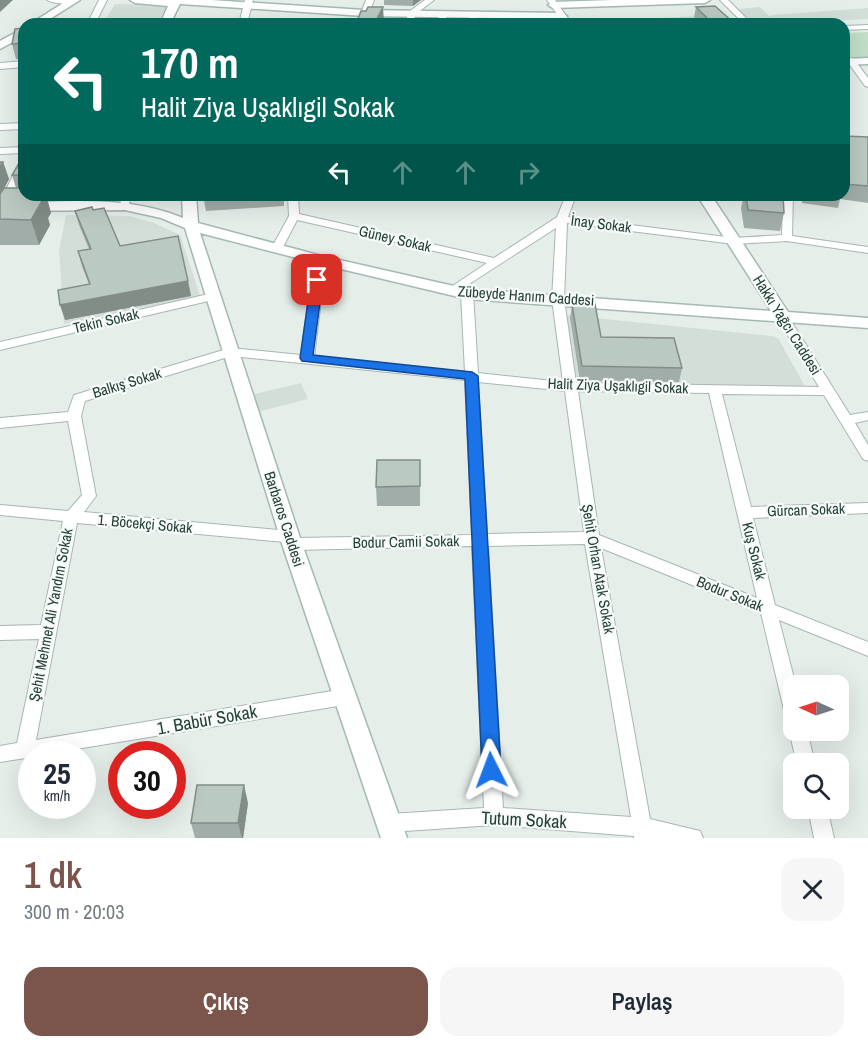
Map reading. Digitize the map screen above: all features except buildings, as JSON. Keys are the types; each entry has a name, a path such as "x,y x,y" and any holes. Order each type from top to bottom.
{"main road":[{"path":"135,0 248,3 355,18"},
{"path":"552,2 705,0"},
{"path":"45,18 74,1"},
{"path":"167,18 172,2"},
{"path":"372,18 413,14 436,18"},
{"path":"0,46 18,35"},
{"path":"850,62 868,61"},
{"name":"Zübeyde Hanım Caddesi","path":"1,208 110,201"},
{"name":"Zübeyde Hanım Caddesi","path":"128,201 191,226 320,260 460,292 868,323"},
{"name":"Barbaros Caddesi","path":"189,201 191,226 290,541 392,831"},
{"name":"Hakkı Yağcı Caddesi","path":"708,201 782,316"}],"street":[{"path":"51,0 74,1"},
{"path":"94,18 103,0"},
{"path":"362,18 370,0"},
{"path":"411,18 430,0"},
{"path":"724,0 742,18"},
{"path":"552,2 564,18"},
{"path":"244,18 248,3"},
{"path":"850,28 868,27"},
{"path":"0,66 18,64"},
{"path":"850,64 868,84"},
{"path":"0,127 18,126"},
{"path":"0,151 18,150"},
{"path":"1,208 18,181"},
{"path":"277,249 294,216 293,201"},
{"name":"Şehit Orhan Atak Sokak","path":"569,201 562,219 558,299 592,538 643,832"},
{"path":"787,238 788,201"},
{"name":"Güney Sokak","path":"294,216 496,262"},
{"name":"İnay Sokak","path":"460,292 496,262 562,219 734,241 787,238 868,250"},
{"path":"307,358 320,260"},
{"path":"460,292 472,376 494,816"},
{"name":"Tekin Sokak","path":"0,346 213,297"},
{"name":"Hakkı Yağcı Caddesi","path":"782,316 868,456"},
{"name":"Halit Ziya Uşaklıgil Sokak","path":"230,352 307,358 569,387 828,391"},
{"name":"Balkış Sokak","path":"74,416 79,398 230,352"},
{"name":"Kuş Sokak","path":"714,389 784,675"},
{"path":"0,423 74,416"},
{"name":"Şehit Mehmet Ali Yandım Sokak","path":"27,741 71,517 89,496 74,416"},
{"path":"846,420 868,416"},
{"name":"Gürcan Sokak","path":"745,513 868,508"},
{"name":"1. Böcekçi Sokak","path":"0,510 290,541"},
{"name":"Bodur Camii Sokak","path":"290,541 480,541 592,538"},
{"name":"Bodur Sokak","path":"592,538 868,649"},
{"path":"0,633 48,632"},
{"name":"1. Babür Sokak","path":"79,741 344,697"},
{"name":"1. Babür Sokak","path":"0,754 18,751"},
{"name":"Tutum Sokak","path":"392,831 494,816 693,838"},
{"path":"820,819 824,838"}],"shaded area":[{"path":"115,4 167,5 160,18 107,18"},
{"path":"760,7 772,17 772,15 868,8 868,19 748,18 738,9"},
{"path":"693,16 695,18 663,18"},
{"path":"66,215 130,216 154,223 180,235 200,296 64,324 59,250"},
{"path":"566,315 772,336 778,338 806,388 577,385"},
{"path":"301,383 308,399 257,412 251,395"}],"green space":[{"path":"868,32 868,59 850,60 850,33"}],"route":[{"path":"317,280 307,358 472,376 491,770"}]}
